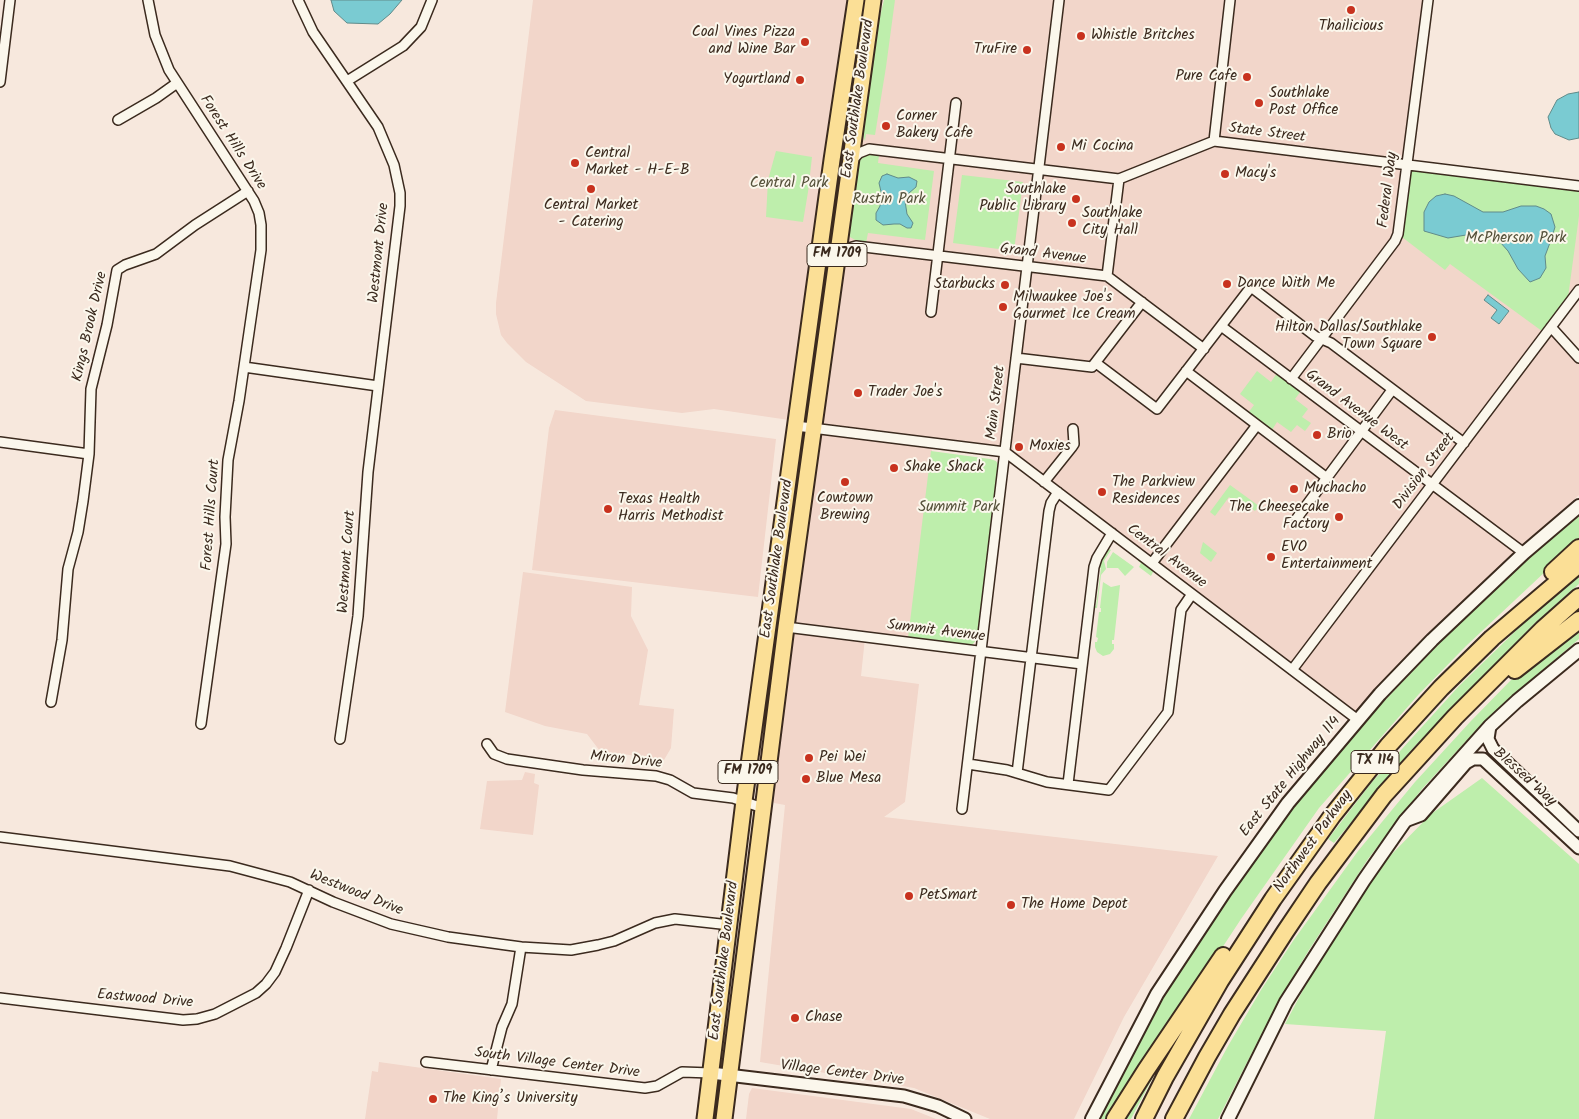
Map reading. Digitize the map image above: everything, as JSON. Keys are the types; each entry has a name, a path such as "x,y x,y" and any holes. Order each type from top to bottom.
{"highway":[{"path":"1492,638 1498,622 1579,548"},
{"name":"Northwest Parkway","path":"1144,1119 1165,1077 1220,980 1273,899 1332,816 1388,746 1441,688 1492,638 1579,564"},
{"name":"Northwest Parkway","path":"1174,1119 1207,1057 1285,932 1384,795 1455,717 1543,629 1579,597"},
{"path":"1384,795 1410,780 1519,666 1579,620"},
{"path":"1115,1119 1254,909 1273,899"},
{"path":"1184,1119 1206,1077 1207,1057"}],"main road":[{"name":"East Southlake Boulevard","path":"705,1119 744,801 856,0"},
{"name":"East Southlake Boulevard","path":"724,1119 786,627 873,0"},
{"name":"East State Highway 114","path":"1092,1119 1157,994 1224,891 1288,803 1380,694 1432,640 1524,553 1579,506"},
{"path":"1228,1119 1286,1002 1364,880 1405,821 1490,726 1517,700 1579,650"}],"street":[{"path":"0,82 10,0"},
{"name":"Forest Hills Drive","path":"148,0 155,35 169,70 248,190 259,212 261,250 244,367"},
{"name":"Westmont Drive","path":"298,0 313,32 378,127 388,147 400,193 378,386"},
{"path":"348,81 403,46 421,27 432,0"},
{"name":"Main Street","path":"962,809 1059,0"},
{"path":"1214,141 1230,0"},
{"name":"Federal Way","path":"1291,379 1395,241 1398,234 1428,0"},
{"path":"118,120 156,98 177,83"},
{"path":"931,312 956,103"},
{"path":"850,161 859,153 869,149 860,140 855,129"},
{"name":"State Street","path":"869,149 1119,180 1214,141 1579,186"},
{"path":"1119,180 1107,276 1204,349"},
{"name":"Kings Brook Drive","path":"89,454 91,389 107,324 117,270 125,264 156,254 248,190"},
{"path":"837,257 856,246 847,239 841,229"},
{"name":"Grand Avenue","path":"856,246 1107,276"},
{"path":"1096,364 1157,409 1250,287 1321,339 1331,343 1464,443"},
{"name":"Division Street","path":"1292,670 1579,290"},
{"path":"1016,358 1092,368 1142,302"},
{"name":"Grand Avenue West","path":"1221,326 1524,553"},
{"path":"1551,327 1579,358"},
{"path":"244,367 378,386"},
{"name":"Forest Hills Court","path":"201,724 226,544 228,460 244,367"},
{"path":"1186,371 1327,478"},
{"name":"Westmont Court","path":"340,739 358,616 368,472 378,386"},
{"path":"1297,518 1392,390"},
{"path":"1152,563 1257,425"},
{"path":"796,426 1005,452"},
{"path":"1044,482 1074,444 1073,429"},
{"path":"0,442 89,454 78,532 68,569 62,640 51,702"},
{"name":"Central Avenue","path":"1005,452 1358,720"},
{"path":"1017,773 1049,511 1051,503 1058,492"},
{"path":"1068,784 1094,568 1097,558 1112,533"},
{"path":"968,764 996,767 1037,780 1109,790 1164,719 1170,706 1182,610 1192,594"},
{"name":"Summit Avenue","path":"786,627 1082,664"},
{"name":"Blessed Way","path":"1490,726 1488,739 1492,749 1579,831"},
{"name":"Miron Drive","path":"487,744 494,754 507,759 583,770 656,776 670,780 693,793 721,796 744,801 763,808"},
{"name":"Blessed Way","path":"1405,821 1421,815 1466,763 1473,759 1483,758 1579,848"},
{"name":"Westwood Drive","path":"0,837 230,866 275,878 309,890 391,924 448,937 521,947 571,950 598,946 655,923 674,920 730,925"},
{"name":"Eastwood Drive","path":"0,998 183,1020 197,1019 215,1014 256,993 266,984 275,972 286,948 309,890"},
{"path":"491,1070 502,1027 512,1004 521,947"},
{"name":"South Village Center Drive","path":"426,1062 645,1088 657,1086 682,1072 711,1073"},
{"name":"Village Center Drive","path":"711,1073 904,1096 938,1106 965,1119"}],"shaded area":[{"path":"533,0 851,0 789,420 714,409 682,413 586,401 526,362 501,335 496,314 496,303"},
{"path":"884,0 1423,0 1402,164 1579,186 1579,290 1551,327 1579,361 1579,495 1472,592 1358,720 1005,452 933,443 908,643 865,638 861,676 919,684 905,802 884,817 1218,856 1124,1017 1074,1119 990,1119 914,1088 760,1062 785,805 774,803 771,798 872,49"},
{"path":"555,410 776,439 758,597 532,570 549,428"},
{"path":"523,572 632,587 631,616 648,650 639,705 674,709 671,748 664,760 616,753 614,761 603,755 587,734 545,726 505,712"},
{"path":"525,772 535,774 534,783 539,785 533,835 480,829 487,781 522,780"},
{"name":"The King’s University","path":"379,1062 501,1079 497,1119 365,1119 372,1071 378,1072"},
{"path":"752,1088 911,1109 936,1119 746,1119 749,1094"}],"green space":[{"path":"884,0 895,0 875,135 866,134 865,141 861,131 872,49"},
{"name":"Central Park","path":"776,151 812,157 803,222 766,217 768,180"},
{"name":"Rustin Park","path":"868,153 879,155 878,163 934,171 925,240 868,233 866,243 850,237 848,233 858,161"},
{"name":"McPherson Park","path":"1406,165 1579,186 1579,216 1567,305 1546,334 1450,264 1445,270 1398,234"},
{"name":"Rustin Park","path":"962,175 1023,182 1014,251 953,243"},
{"path":"1257,371 1271,382 1277,373 1301,391 1295,399 1308,409 1302,417 1311,423 1305,431 1297,425 1291,432 1277,422 1272,430 1248,413 1254,405 1240,394"},
{"name":"Summit Park","path":"931,451 990,459 996,461 999,466 978,638 972,645 908,638"},
{"path":"1230,485 1259,506 1255,511 1243,502 1240,505 1229,497 1215,516 1210,512"},
{"path":"1579,516 1579,540 1466,646 1419,694 1319,808 1241,919 1110,1119 1097,1119 1140,1036 1196,943 1272,834 1302,796 1366,720 1457,625 1531,556"},
{"path":"1203,542 1217,553 1211,562 1200,553"},
{"path":"1107,548 1111,550 1104,561 1106,569 1101,575 1097,608 1093,608 1096,606 1101,568 1098,567"},
{"path":"1113,552 1134,567 1125,576 1118,568 1107,568 1107,562"},
{"path":"1139,559 1154,570 1151,576 1139,567 1141,563 1138,561"},
{"path":"1579,573 1579,584 1535,623 1413,748 1334,843 1328,839 1372,782 1459,686 1529,618"},
{"path":"1103,582 1111,587 1120,585 1114,640 1112,640 1114,649 1110,654 1103,656 1097,652 1095,642 1097,642 1098,638 1096,637 1099,612 1101,612"},
{"path":"1579,626 1579,639 1478,728 1422,789 1368,859 1279,1000 1218,1119 1189,1119 1228,1046 1261,990 1293,941 1358,851 1415,782 1511,680"},
{"path":"1482,778 1579,864 1579,1119 1374,1119 1386,1031 1285,1024 1319,960 1387,859 1431,814"},
{"path":"1161,1062 1131,1119 1118,1119"}],"water":[{"path":"331,0 402,0 378,24 347,23 334,11"},
{"path":"1579,92 1579,138 1569,140 1555,134 1548,117 1557,100 1568,94"},
{"path":"887,174 898,178 909,177 917,181 916,187 909,193 905,201 907,214 913,223 911,228 900,224 883,225 876,220 876,213 882,196 879,183 882,176"},
{"path":"1445,194 1454,196 1483,212 1503,212 1521,206 1536,206 1551,214 1555,227 1545,256 1546,268 1540,278 1530,282 1518,269 1508,251 1500,242 1489,236 1478,233 1448,238 1424,231 1424,212 1429,202 1436,196"},
{"path":"1488,295 1509,311 1499,324 1491,318 1497,310 1484,300"}],"place":[{"name":"Thailicious","path":"1351,10"},
{"name":"Whistle Britches","path":"1081,36"},
{"name":"Coal Vines Pizza and Wine Bar","path":"805,42"},
{"name":"TruFire","path":"1027,50"},
{"name":"Pure Cafe","path":"1247,77"},
{"name":"Yogurtland","path":"800,80"},
{"name":"Southlake Post Office","path":"1259,103"},
{"name":"Corner Bakery Cafe","path":"886,126"},
{"name":"Mi Cocina","path":"1061,147"},
{"name":"Central Market - H-E-B","path":"575,163"},
{"name":"Macy's","path":"1225,174"},
{"name":"Central Market - Catering","path":"591,189"},
{"name":"Southlake Public Library","path":"1076,199"},
{"name":"Southlake City Hall","path":"1072,223"},
{"name":"Dance With Me","path":"1227,284"},
{"name":"Starbucks","path":"1005,285"},
{"name":"Milwaukee Joe's Gourmet Ice Cream","path":"1003,307"},
{"name":"Hilton Dallas/Southlake Town Square","path":"1432,337"},
{"name":"Trader Joe's","path":"858,393"},
{"name":"Brio","path":"1317,435"},
{"name":"Moxies","path":"1019,447"},
{"name":"Shake Shack","path":"894,468"},
{"name":"Cowtown Brewing","path":"845,482"},
{"name":"Muchacho","path":"1294,489"},
{"name":"The Parkview Residences","path":"1102,492"},
{"name":"Texas Health Harris Methodist","path":"608,509"},
{"name":"The Cheesecake Factory","path":"1339,517"},
{"name":"EVO Entertainment","path":"1271,557"},
{"name":"Pei Wei","path":"809,758"},
{"name":"Blue Mesa","path":"806,779"},
{"name":"PetSmart","path":"909,896"},
{"name":"The Home Depot","path":"1011,905"},
{"name":"Chase","path":"795,1018"},
{"name":"The King’s University","path":"433,1099"}]}
